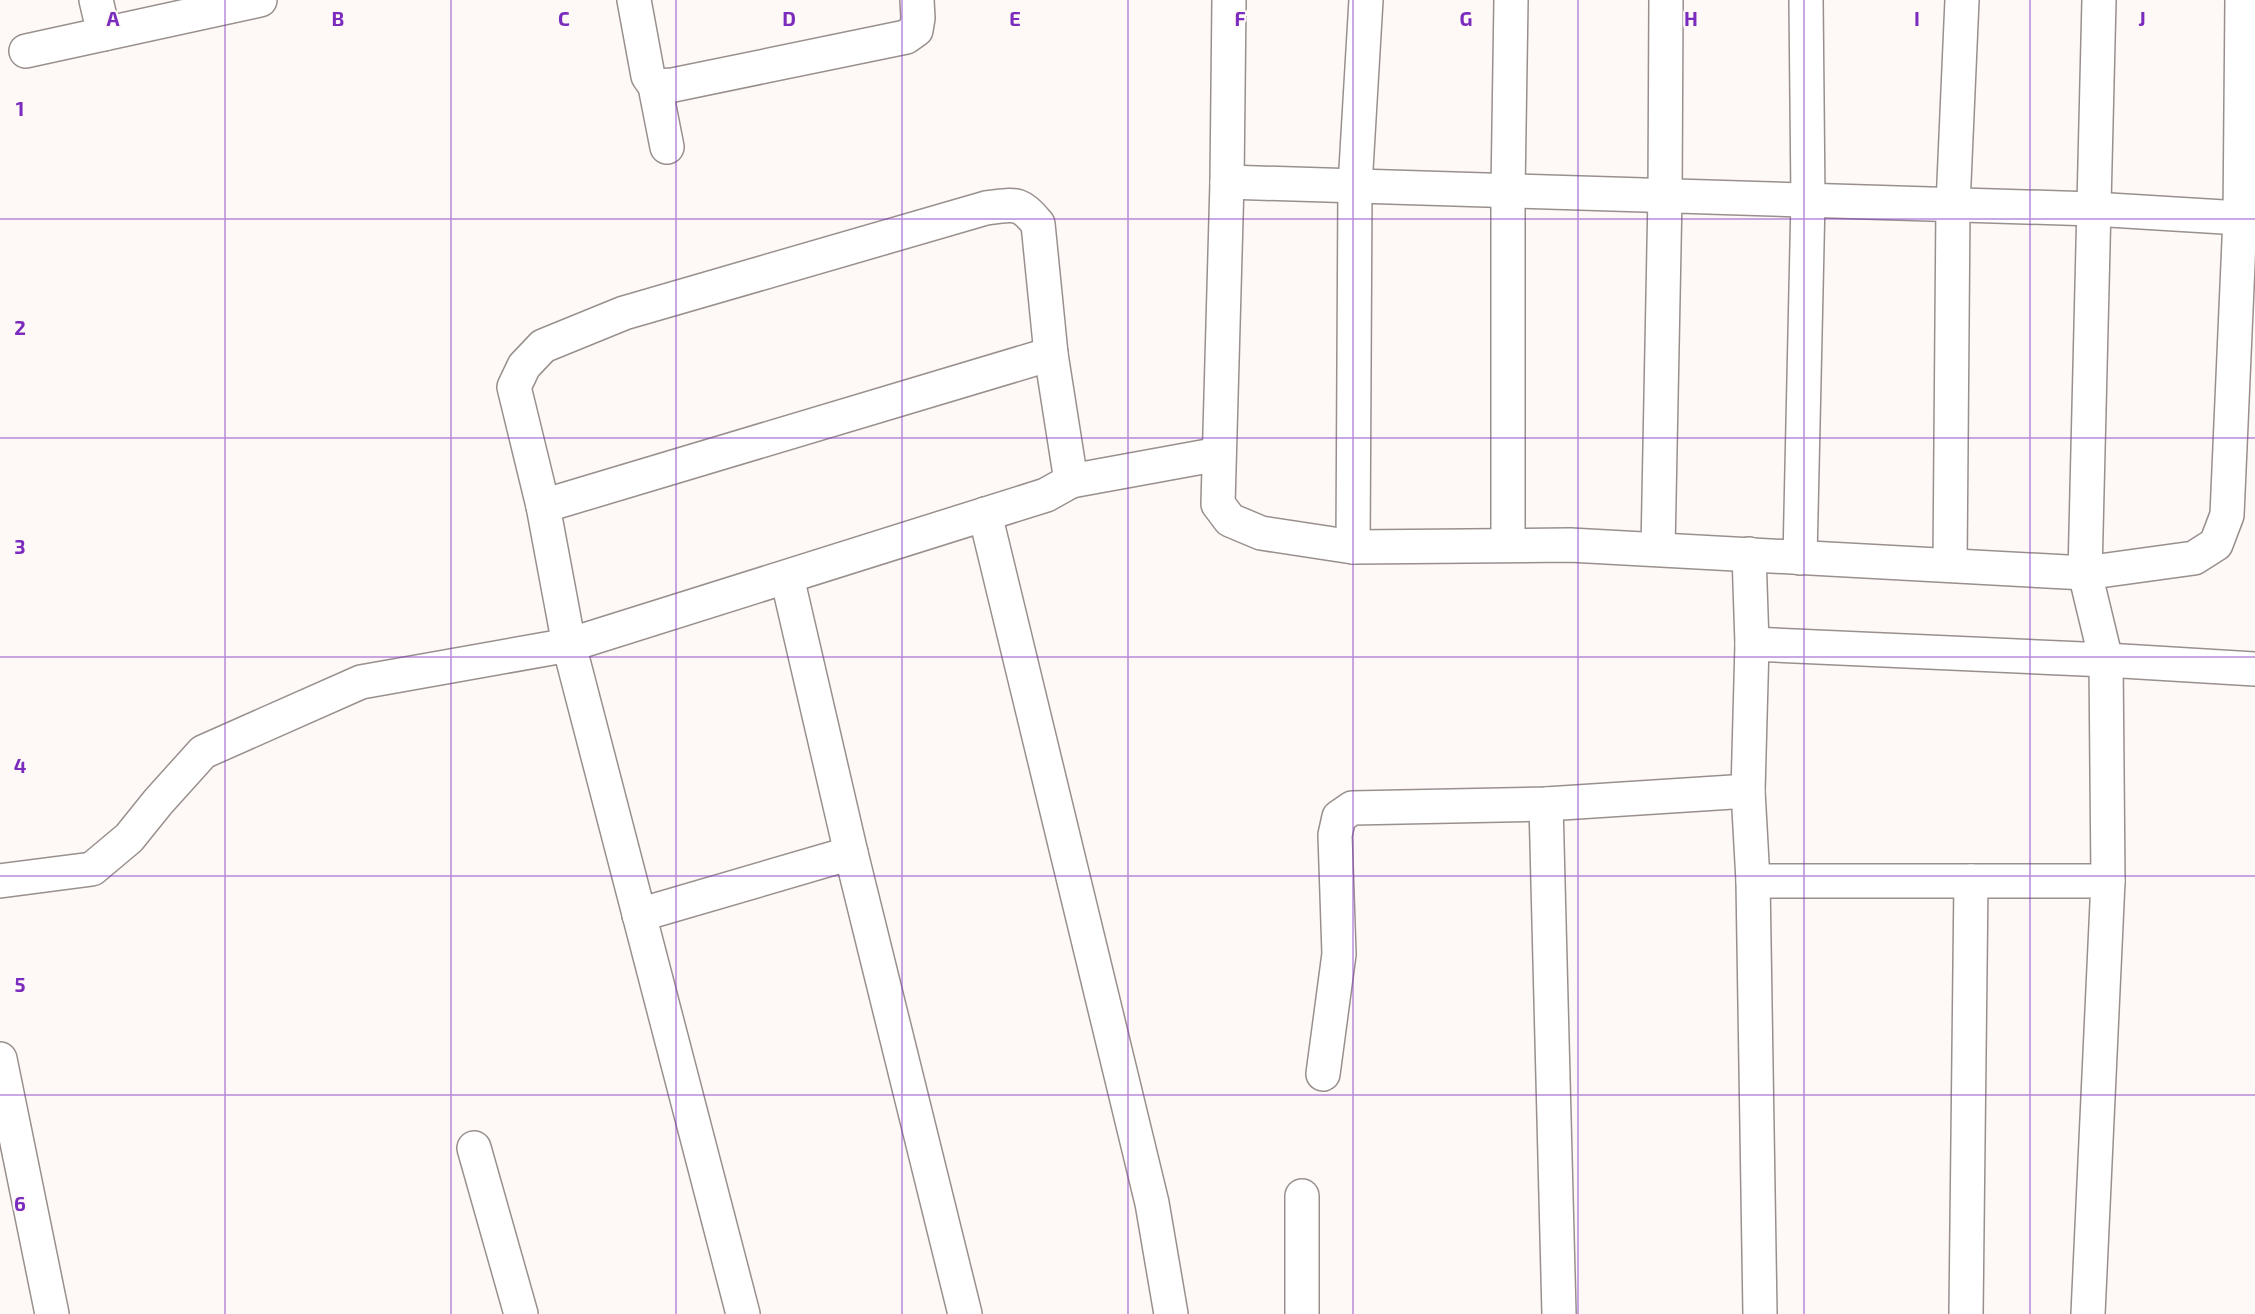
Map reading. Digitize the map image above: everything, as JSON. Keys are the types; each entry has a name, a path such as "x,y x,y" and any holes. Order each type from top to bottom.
{"street":[{"path":"96,0 104,34"},
{"path":"26,51 260,0"},
{"path":"634,0 648,76 655,86 667,147"},
{"path":"655,86 673,85 906,37 916,30 917,0"},
{"path":"1229,0 1227,182 1218,504 1230,520 1261,533 1353,547 1570,545 2085,573 2194,558 2216,544 2227,515 2240,218 2242,0"},
{"path":"1353,547 1356,186 1366,0"},
{"path":"1508,545 1508,191 1511,0"},
{"path":"1658,549 1665,196 1666,0"},
{"path":"1800,558 1808,200 1806,0"},
{"path":"1950,565 1953,205 1962,0"},
{"path":"2088,1314 2108,881 2106,660 2085,573 2099,0"},
{"path":"1227,182 2093,209 2240,218"},
{"path":"743,1314 569,645 543,506 514,387 524,366 543,346 624,313 986,208 1016,205 1029,213 1038,224 1051,354 1071,481"},
{"path":"543,506 1051,354"},
{"path":"0,880 92,869 129,838 203,752 362,682 569,645 1046,495 1071,481 1219,454"},
{"path":"985,514 1152,1203 1171,1314"},
{"path":"1749,554 1752,644 1748,791 1753,881 1760,1314"},
{"path":"787,577 851,853 965,1314"},
{"path":"1752,644 2255,669"},
{"path":"1323,1074 1339,954 1335,835 1339,817 1352,808 1546,804 1748,791"},
{"path":"1546,804 1559,1314"},
{"path":"639,915 851,853"},
{"path":"1753,881 2108,881"},
{"path":"1966,1314 1971,882"},
{"path":"0,1059 52,1314"},
{"path":"474,1148 521,1314"},
{"path":"1302,1196 1302,1314"}]}
